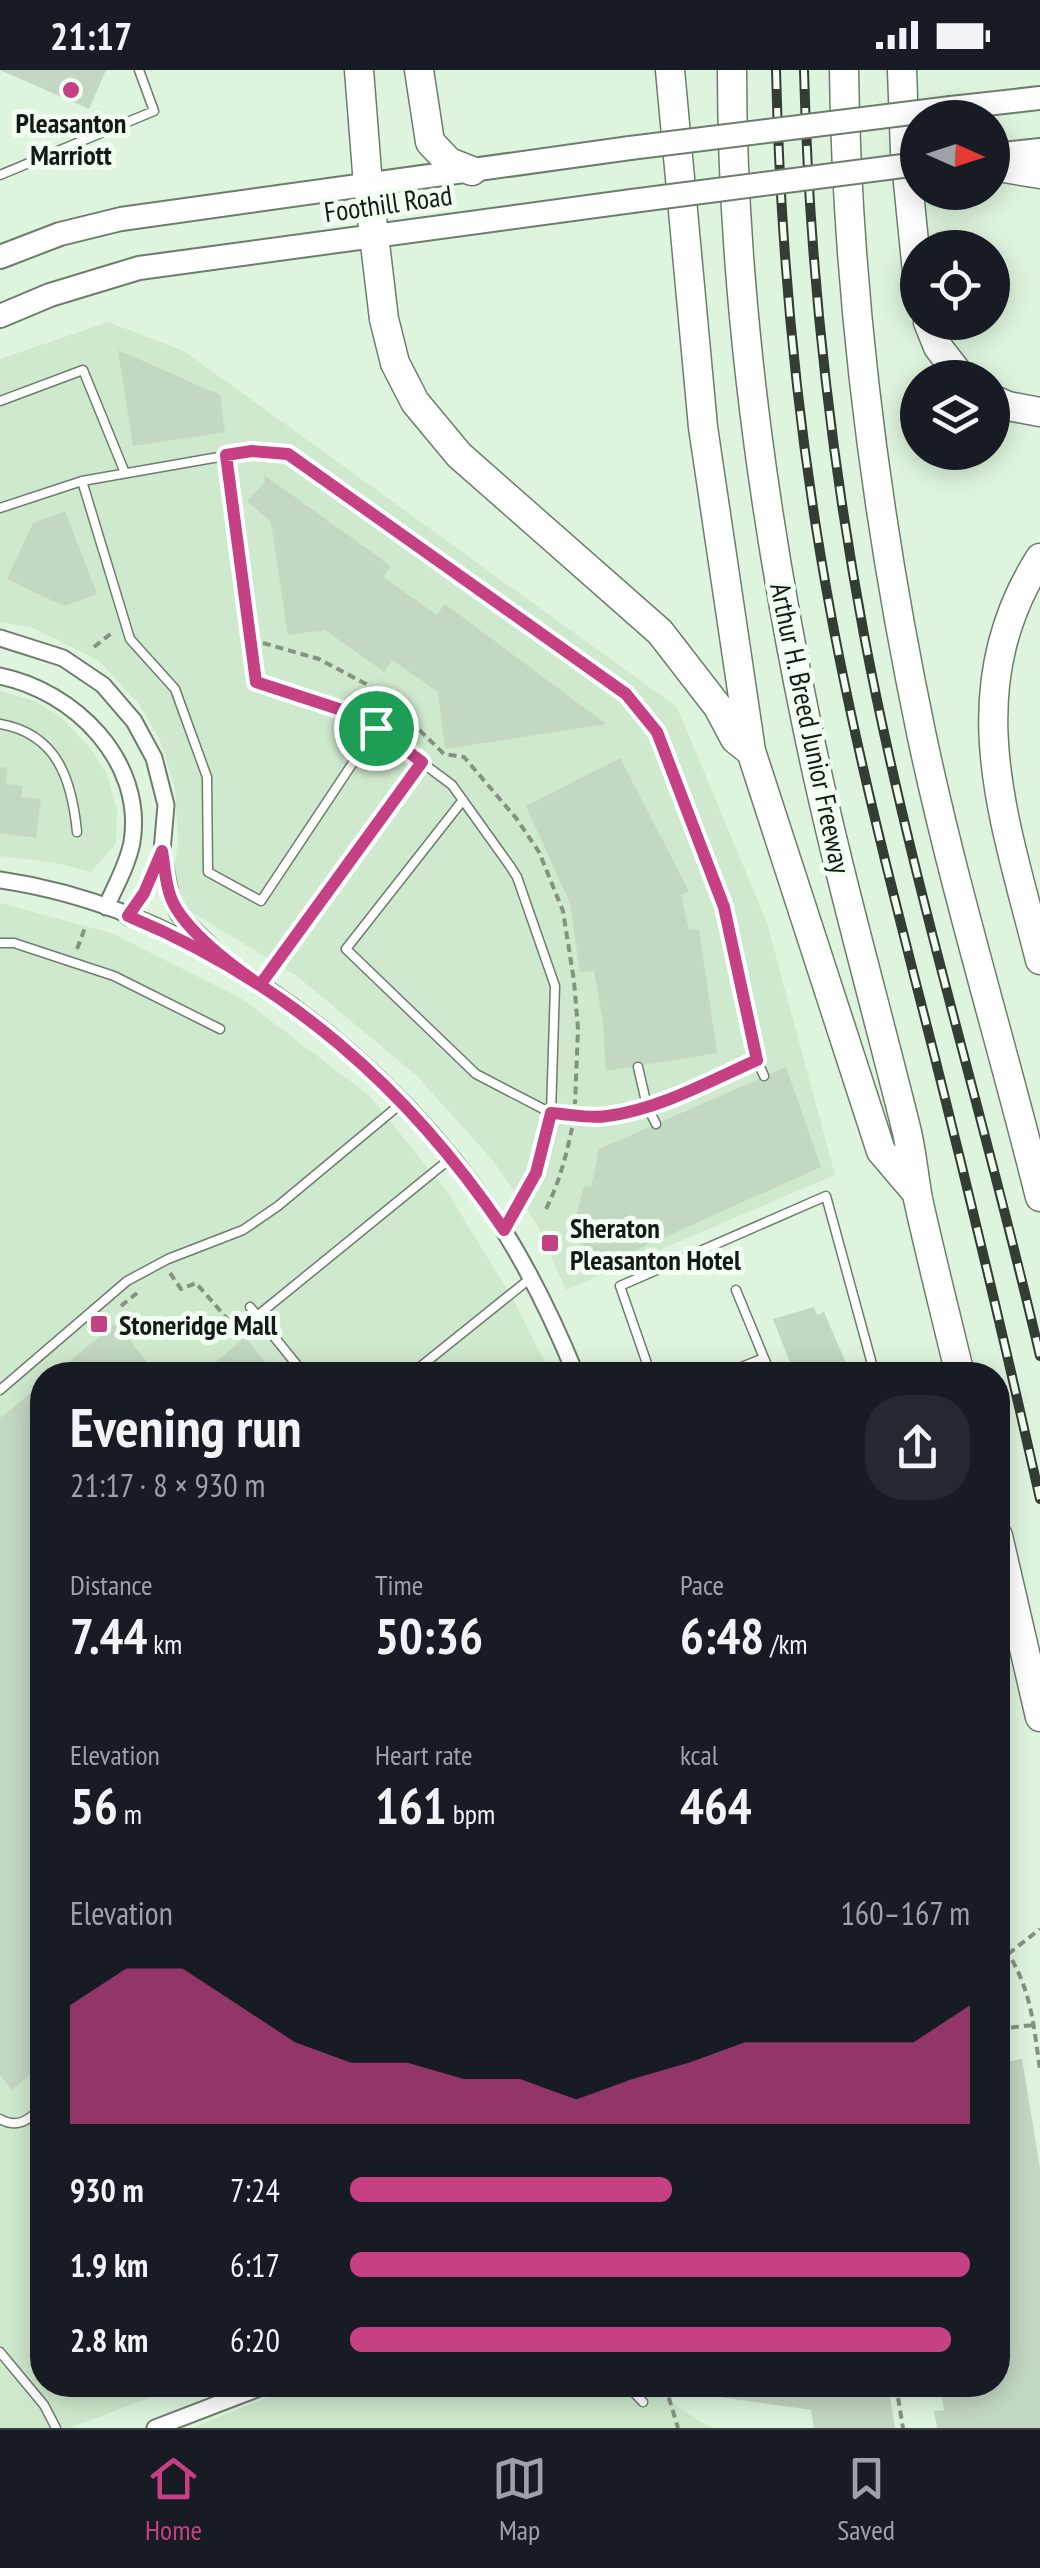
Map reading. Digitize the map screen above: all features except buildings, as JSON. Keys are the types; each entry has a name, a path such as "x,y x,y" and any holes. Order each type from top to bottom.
{"highway":[{"path":"359,70 384,320 395,362 414,402 458,455 660,632 710,695 735,739 752,752"},
{"path":"419,70 430,142 450,162 472,171"},
{"path":"670,70 703,427 752,752 881,1150 917,1194"},
{"name":"Arthur H. Breed Junior Freeway","path":"732,70 748,356 782,598 820,781 908,1138 917,1194 957,1362"},
{"path":"844,70 863,370 899,617 952,863 1040,1198"},
{"path":"902,70 913,230"},
{"path":"1010,169 1040,174"},
{"path":"1010,406 1040,412"},
{"path":"1040,558 1025,582 1008,624 997,664 992,712 1001,804 1040,960"},
{"path":"1010,1588 1040,1717"}],"main road":[{"name":"Foothill Road","path":"0,257 60,234 121,219 630,148 1040,98"},
{"path":"1010,153 1040,150"},
{"name":"Foothill Road","path":"0,316 139,268 900,166"}],"street":[{"path":"0,638 64,658 103,685 134,720 154,758 166,805 162,851 166,878 180,916 233,967"},
{"path":"0,676 39,687 74,710 101,736 121,768 132,806 132,842 106,907"},
{"path":"128,916 144,893 162,851"},
{"path":"0,880 71,894 161,930 233,967 324,1032 403,1102 451,1158 504,1230 532,1277 570,1362"},
{"path":"155,2428 235,2397"}],"lane":[{"path":"0,175 154,111 140,70"},
{"path":"0,401 83,370 125,473"},
{"path":"0,508 82,481 252,451 288,454 626,694 657,732 724,907 757,1060 764,1076"},
{"path":"226,455 256,682 360,716 422,762 452,785 517,877 555,986 551,1113 536,1173 504,1230"},
{"path":"82,481 130,639 175,689 207,777 208,872 261,901 376,728"},
{"path":"0,724 38,740 62,764 74,796 77,832"},
{"path":"260,985 422,762"},
{"path":"463,800 346,949 476,1074 551,1113 606,1117 674,1097 757,1060"},
{"path":"0,943 14,943 114,976 220,1029"},
{"path":"638,1067 647,1106 656,1124"},
{"path":"33,1362 127,1282 168,1259 256,1222 403,1102"},
{"path":"257,1316 451,1158"},
{"path":"647,1362 620,1286 826,1196 871,1362"},
{"path":"426,1362 532,1277"},
{"path":"736,1290 765,1362"},
{"path":"250,1307 294,1362"},
{"path":"754,1362 764,1358"},
{"path":"0,1390 30,1364"},
{"path":"0,2120 24,2123 30,2118"},
{"path":"0,2352 30,2388"},
{"path":"37,2397 56,2428"},
{"path":"638,2397 643,2402"}],"path":[{"path":"94,648 125,622"},
{"path":"252,644 261,642 318,660 366,684 444,754 464,758"},
{"path":"73,962 86,925"},
{"path":"170,1273 181,1289 196,1283 230,1322"},
{"path":"109,1316 138,1292"},
{"path":"1010,1953 1040,1929"},
{"path":"1012,1960 1024,1981 1040,2069"},
{"path":"1010,2028 1033,2026"},
{"path":"669,2397 678,2428"},
{"path":"898,2397 903,2428"}],"shaded area":[{"path":"108,322 184,351 677,707 767,923 835,1175 566,1290 536,1223 494,1162 417,1076 297,976 183,907 173,876 178,842 175,789 160,740 139,704 98,660 31,627 0,622 0,359"},
{"path":"0,691 35,701 62,718 90,748 107,774 117,810 116,844 91,872 0,856"},
{"path":"0,903 111,933 242,999 370,1096 448,1193 513,1299 544,1362 30,1362 30,2397 151,2397 70,2428 0,2428"},
{"path":"269,2397 666,2397 711,2428 192,2428"}],"railway":[{"path":"776,70 781,193 796,376 832,621 873,810 1008,1362"},
{"path":"804,70 823,354 864,635 903,816 1040,1356"},
{"path":"1010,1370 1040,1499"}],"place":[{"name":"Pleasanton Marriott","path":"71,90"},
{"name":"Sheraton Pleasanton Hotel","path":"550,1243"},
{"name":"Stoneridge Mall","path":"99,1324"}],"route":[{"path":"376,728 360,716 256,682 226,455 252,451 288,454 626,694 657,732 724,907 757,1060 674,1097 606,1117 551,1113 536,1173 504,1230 474,1186 403,1102 324,1032 233,967 128,916 144,893 162,851 171,898 180,916 233,967 260,985 422,762 376,728"}]}
